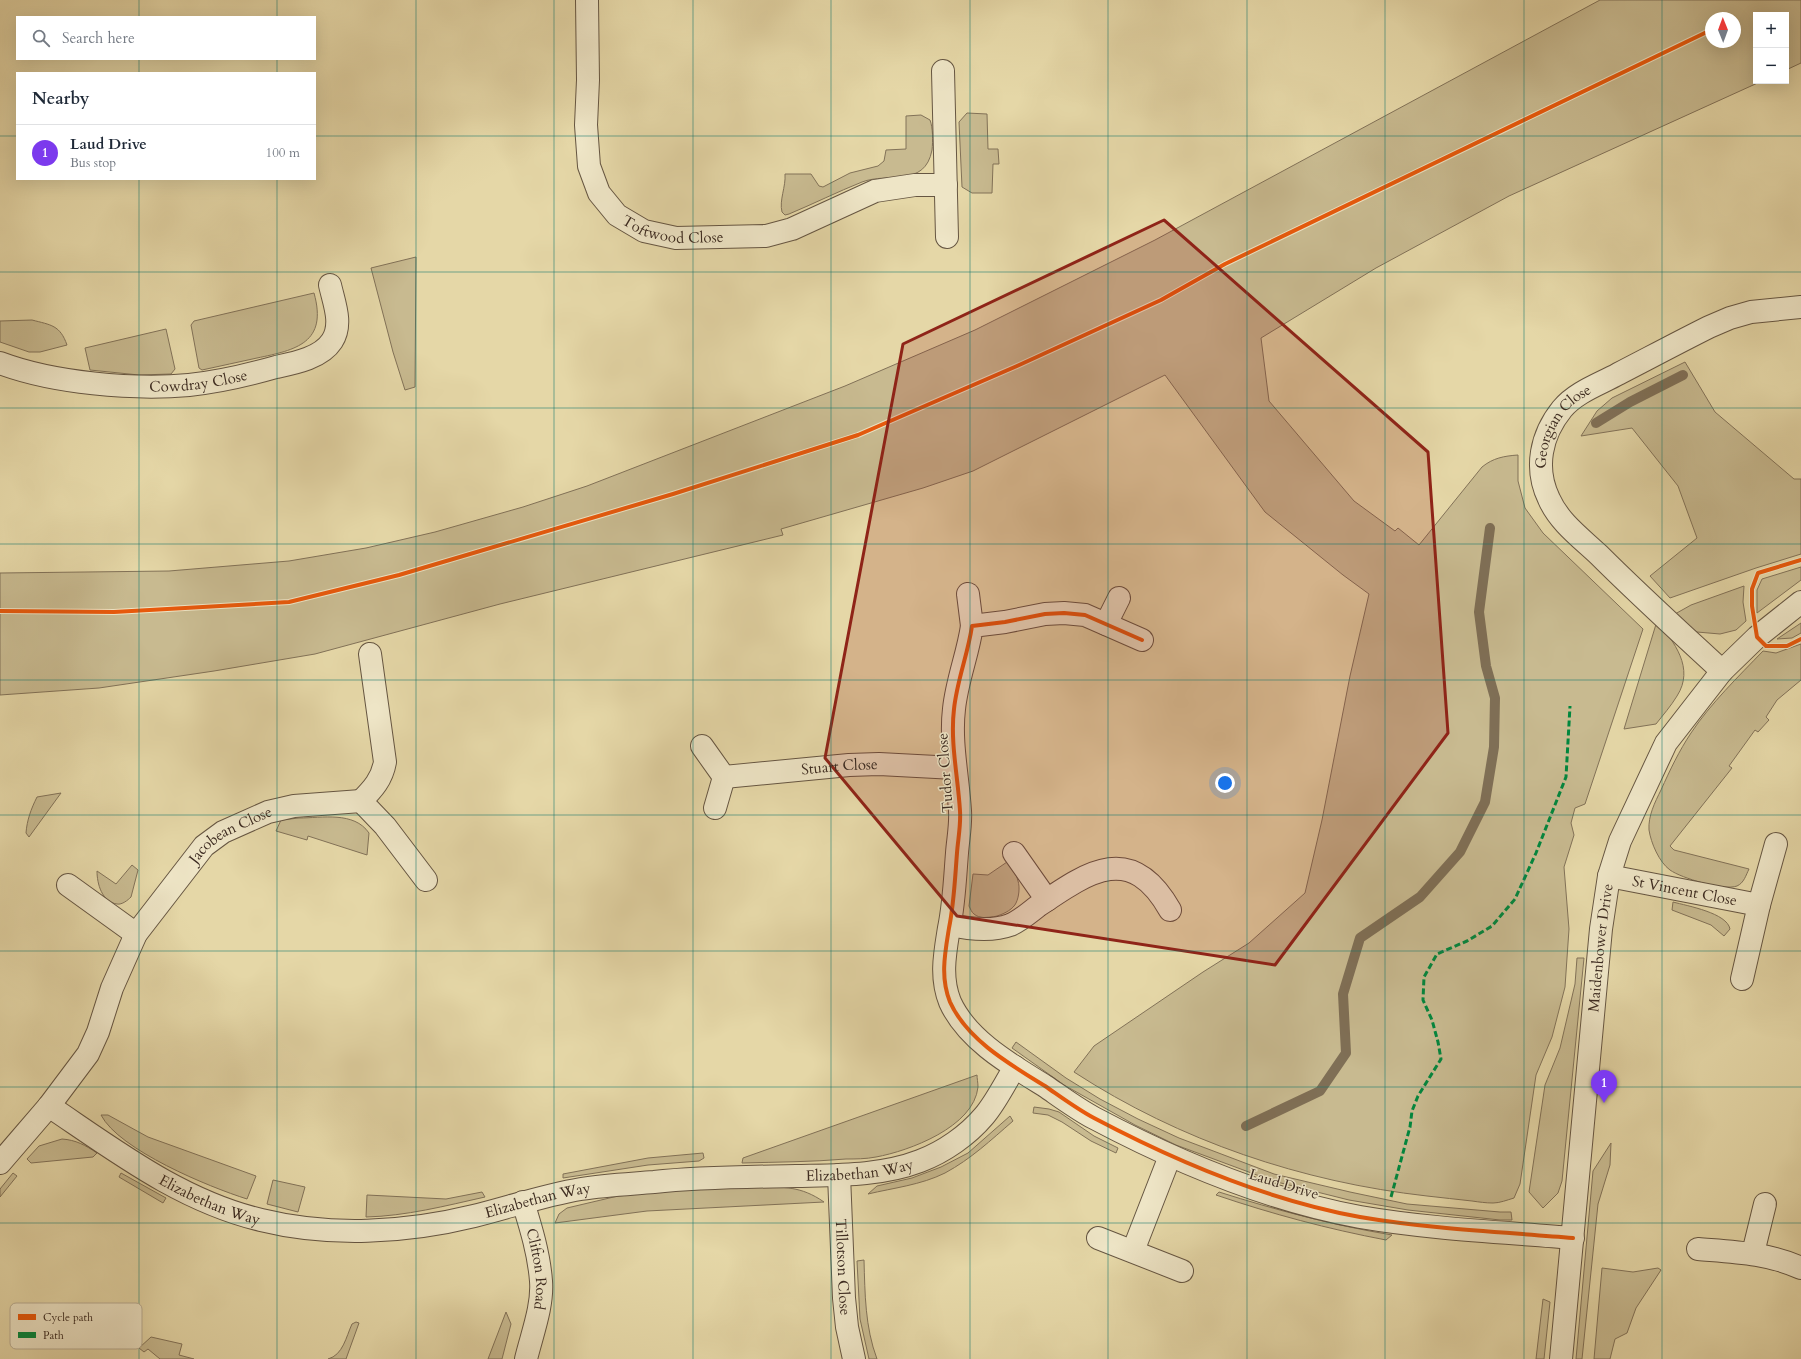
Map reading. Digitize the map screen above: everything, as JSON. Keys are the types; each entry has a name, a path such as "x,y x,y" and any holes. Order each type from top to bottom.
{"street":[{"name":"Toftwood Close","path":"586,0 588,80 586,125 589,166 599,193 617,215 644,231 676,238 766,236 792,229 876,191 915,185 946,185"},
{"path":"943,71 947,237"},
{"name":"Cowdray Close","path":"0,363 11,367 74,381 137,387 190,385 247,375 317,355 327,348 333,340 337,330 338,317 330,285"},
{"name":"Georgian Close","path":"1722,671 1629,585 1560,518 1548,499 1544,483 1540,461 1542,445 1549,430 1563,409 1584,392 1709,326 1751,312 1801,307"},
{"name":"Tudor Close","path":"968,594 972,626 969,648 956,693 954,713 955,768 960,814 950,925 943,968 950,1002 969,1030 1015,1067"},
{"path":"1106,624 1119,598"},
{"name":"Maidenbower Drive","path":"1561,1359 1601,929 1609,876 1620,841 1666,743 1722,671 1757,637 1801,602"},
{"path":"972,626 1005,622 1045,614 1064,613 1085,615 1142,640"},
{"path":"370,654 385,762 383,774 377,784 361,801 385,826 426,880"},
{"path":"702,746 724,777 715,808"},
{"name":"Stuart Close","path":"724,777 849,765 878,764 955,768"},
{"name":"Jacobean Close","path":"0,1163 49,1106 88,1054 98,1032 112,988 136,934 204,846 222,832 268,812 294,806 361,801"},
{"path":"1742,979 1759,905 1776,844"},
{"path":"1014,853 1047,900"},
{"path":"950,925 970,929 989,929 1011,925 1047,900 1089,874 1106,870 1123,870 1140,874 1162,897 1170,910"},
{"name":"St Vincent Close","path":"1609,876 1759,905"},
{"path":"68,885 136,934"},
{"name":"Laud Drive","path":"1015,1067 1092,1117 1170,1156 1259,1190 1304,1204 1358,1216 1416,1225 1573,1238"},
{"name":"Elizabethan Way","path":"49,1106 132,1162 172,1185 210,1203 262,1220 320,1230 399,1229 444,1223 524,1202 582,1189 696,1178 840,1175 870,1173 898,1168 921,1161 943,1150 967,1133 985,1115 1015,1067"},
{"path":"1132,1251 1170,1156"},
{"name":"Tillotson Close","path":"840,1175 844,1298 847,1327 854,1359"},
{"name":"Clifton Road","path":"524,1202 541,1281 540,1298 526,1359"},
{"path":"1753,1253 1765,1204"},
{"path":"1098,1238 1182,1271"},
{"path":"1698,1249 1753,1253 1775,1258 1801,1268"}],"highlighted area":[{"path":"1164,220 1428,452 1448,733 1275,965 957,916 825,758 903,344"}],"shaded area":[{"path":"1600,0 1801,0 1801,63 1789,69 1789,12 1753,12 1753,84 1755,84 1509,196 1376,268 1261,338 1269,401 1354,501 1395,531 1398,528 1419,545 1482,467 1490,461 1499,458 1518,455 1518,481 1525,508 1543,533 1643,629 1585,804 1575,808 1571,823 1574,835 1564,867 1569,929 1565,987 1552,1037 1536,1075 1520,1184 1514,1198 1490,1203 1427,1196 1380,1189 1288,1169 1243,1155 1156,1119 1114,1097 1074,1072 1094,1046 1203,972 1249,943 1305,893 1322,820 1350,676 1369,594 1265,512 1165,375 973,471 923,488 781,529 783,535 500,604 315,654 99,688 0,695 0,573 169,571 289,561 366,548 435,532 523,507 587,486 845,386 975,330 1155,240"},
{"path":"967,113 987,114 988,149 998,149 999,164 993,164 992,193 972,193 962,187 959,122"},
{"path":"921,115 930,120 933,139 932,150 928,162 922,170 914,174 904,176 872,179 862,182 789,214 785,215 782,212 781,203 785,184 785,174 811,174 819,186 823,187 850,173 878,166 884,161 886,150 906,149 906,116"},
{"path":"416,257 415,387 405,390 393,352 371,268"},
{"path":"314,293 317,310 316,323 312,333 305,341 296,347 284,352 202,370 199,368 191,325 194,321"},
{"path":"32,320 54,327 61,333 67,345 40,352 29,352 0,342 0,321"},
{"path":"166,329 175,369 171,374 139,375 90,370 85,348"},
{"path":"1685,362 1715,412 1794,479 1801,479 1801,554 1670,598 1650,576 1697,538 1678,486 1632,428 1581,436 1597,411 1612,398"},
{"path":"1801,567 1801,580 1757,613 1757,590 1762,579"},
{"path":"1744,586 1743,602 1746,621 1736,630 1720,634 1697,632 1686,625 1675,614 1691,605"},
{"path":"1657,621 1676,647 1680,656 1684,675 1682,686 1675,700 1656,724 1624,729"},
{"path":"1801,623 1801,633 1792,638 1777,639"},
{"path":"1801,644 1801,680 1777,700 1766,717 1769,720 1758,732 1755,730 1729,766 1732,768 1670,846 1674,850 1749,869 1744,879 1737,886 1723,887 1683,877 1670,870 1662,862 1656,852 1649,830 1649,825 1654,804 1671,768 1691,733 1725,690 1763,651 1776,653"},
{"path":"61,793 29,837 26,833 27,824 37,797"},
{"path":"337,817 355,821 363,826 369,833 367,855 308,836 307,840 276,831 281,820"},
{"path":"1007,862 1019,883 1016,903 1009,911 1003,914 984,918 978,917 972,912 969,906 973,874 988,875"},
{"path":"132,865 138,870 131,897 121,904 112,903 101,892 97,871 116,884"},
{"path":"1673,902 1715,914 1727,923 1730,929 1724,936 1711,925 1672,910"},
{"path":"1577,958 1584,958 1562,1181 1558,1193 1543,1208 1529,1192 1545,1085 1560,1048 1575,984"},
{"path":"1016,1042 1066,1078 1100,1099 1138,1119 1179,1138 1274,1174 1407,1204 1511,1212 1512,1220 1408,1210 1349,1200 1273,1181 1176,1145 1135,1125 1064,1085 1012,1048"},
{"path":"977,1075 978,1087 974,1101 965,1114 953,1125 922,1143 890,1154 864,1159 742,1163 743,1158"},
{"path":"1034,1107 1059,1112 1094,1136 1118,1148 1116,1153 1091,1141 1062,1122 1048,1115 1033,1113"},
{"path":"101,1115 108,1115 148,1137 256,1176 247,1199 211,1186 166,1166 145,1154 126,1141 111,1128"},
{"path":"1010,1116 1013,1121 972,1155 945,1173 917,1183 868,1194 877,1186 912,1178 941,1167 968,1153"},
{"path":"62,1139 80,1143 97,1153 93,1157 31,1163 27,1159 39,1146"},
{"path":"1611,1143 1610,1165 1598,1204 1582,1359 1576,1359 1593,1171"},
{"path":"703,1153 704,1158 699,1161 648,1165 563,1178 563,1174 648,1158"},
{"path":"13,1173 17,1176 0,1197 0,1189"},
{"path":"121,1173 166,1198 163,1203 119,1177"},
{"path":"273,1180 305,1187 298,1212 267,1204"},
{"path":"758,1187 792,1188 808,1193 824,1202 647,1211 555,1223 559,1214 567,1208 618,1196 684,1190"},
{"path":"482,1192 485,1197 411,1213 366,1217 367,1195 446,1199"},
{"path":"1219,1192 1262,1205 1348,1227 1392,1235 1386,1240 1321,1226 1279,1215 1216,1195"},
{"path":"864,1260 865,1298 868,1323 877,1359 869,1359 860,1319 857,1261"},
{"path":"1602,1268 1633,1272 1658,1268 1661,1270 1636,1308 1627,1333 1615,1339 1610,1359 1594,1359"},
{"path":"1543,1299 1550,1302 1544,1359 1536,1359"},
{"path":"506,1312 511,1324 502,1359 488,1359"},
{"path":"356,1322 359,1323 346,1359 328,1359 333,1357 341,1350 352,1324"},
{"path":"151,1337 182,1344 179,1355 194,1359 160,1359 148,1349 144,1352 140,1349 142,1349 142,1345"}],"waterway":[{"path":"1596,423 1630,402 1683,375"},
{"path":"1246,1126 1320,1091 1346,1053 1343,994 1360,938 1420,897 1460,852 1485,802 1494,747 1495,698 1486,666 1479,612 1490,528"}],"marked path":[{"path":"1391,1197 1410,1127 1412,1111 1418,1096 1441,1059 1432,1020 1423,1000 1424,977 1437,954 1467,941 1492,926 1515,899 1536,853 1566,777 1570,706"}],"cycle path":[{"path":"0,611 114,612 289,602 399,575 673,494 858,435 1017,366 1161,300 1225,264 1705,33"},
{"path":"1801,560 1758,573 1752,589 1752,606 1757,637 1766,646 1787,646 1801,639"},
{"path":"1142,640 1085,615 1064,613 1045,614 1005,622 972,626 955,698 953,721 960,822 953,900 944,965 947,993 958,1016 967,1028 991,1050 1069,1103 1125,1134 1223,1178 1291,1201 1360,1217 1439,1227 1573,1238"}],"place":[{"name":"Laud Drive","path":"1604,1103"}]}
